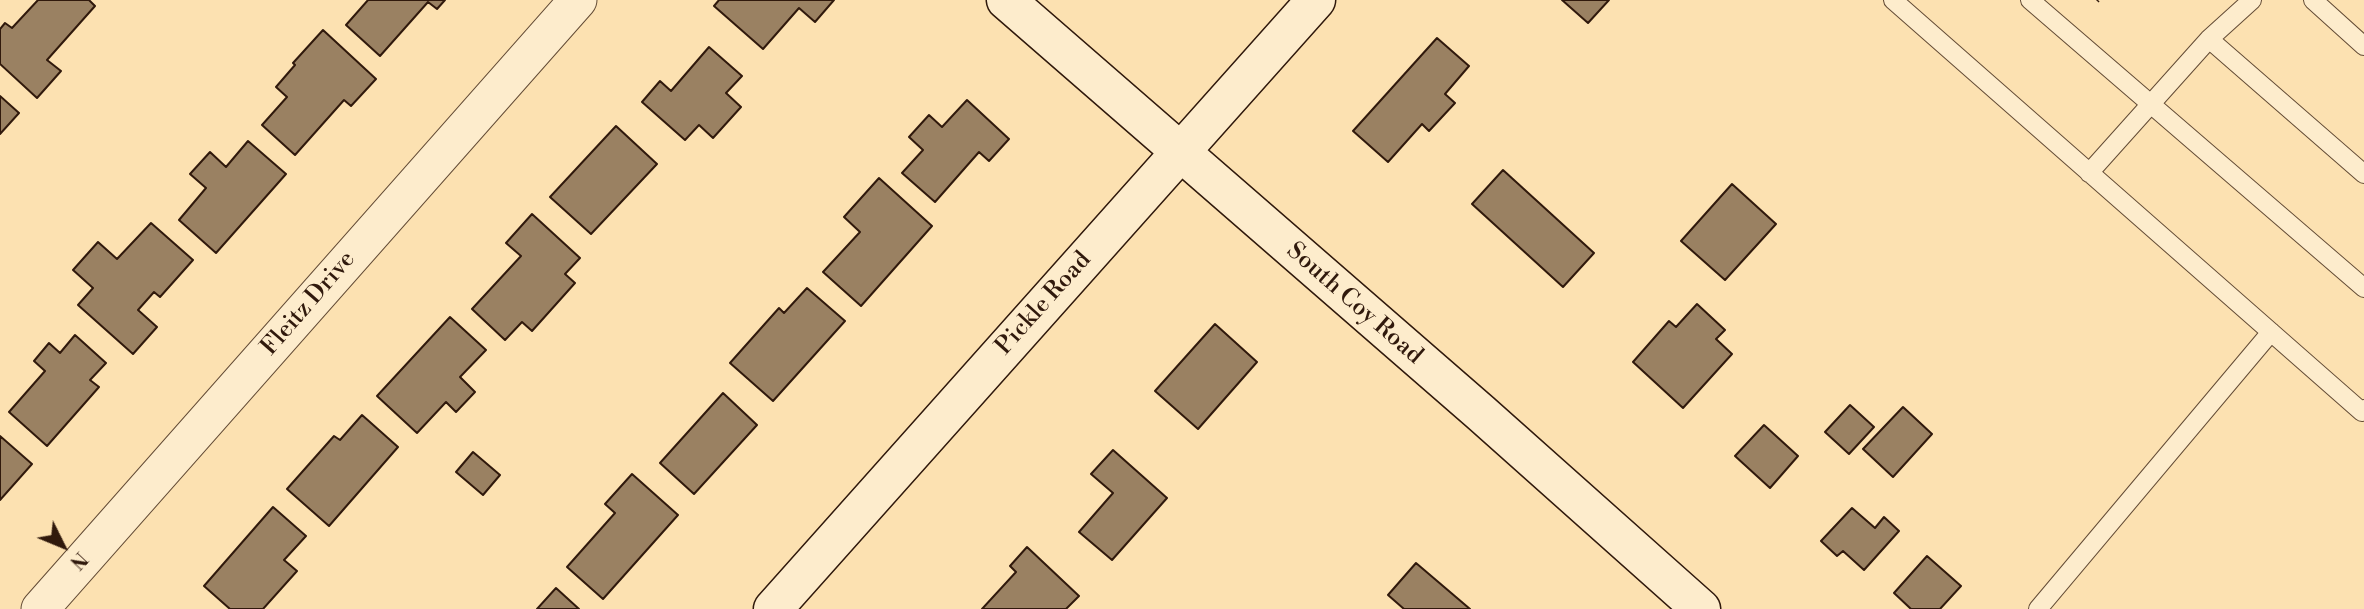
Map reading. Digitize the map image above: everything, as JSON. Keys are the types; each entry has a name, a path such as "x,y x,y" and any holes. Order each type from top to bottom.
{"street":[{"name":"Fleitz Drive","path":"40,609 578,0"},
{"name":"South Coy Road","path":"1006,0 1481,413 1701,609"},
{"name":"Pickle Road","path":"774,609 1315,0"}],"lane":[{"path":"1893,0 2362,412 2364,409"},
{"path":"2030,0 2364,288"},
{"path":"2090,173 2209,39 2252,0"},
{"path":"2313,0 2364,46"},
{"path":"2209,39 2364,174"},
{"path":"2038,609 2271,332"}],"building":[{"path":"38,0 89,0 95,6 47,60 61,71 37,98 0,64 0,29 5,23 12,28"},
{"path":"368,0 445,0 437,9 428,2 380,56 346,25"},
{"path":"719,0 834,0 815,22 799,8 763,49 714,6"},
{"path":"1562,0 1609,0 1588,23"},
{"path":"323,30 376,79 351,106 344,100 295,155 262,125 287,97 276,87 295,65 293,63"},
{"path":"1437,38 1469,66 1445,94 1455,103 1429,131 1422,124 1388,162 1353,131"},
{"path":"709,47 742,76 726,93 741,107 713,138 699,125 685,140 642,102 660,81 671,91"},
{"path":"0,96 19,113 0,134"},
{"path":"967,100 1009,139 989,161 979,152 935,202 902,173 923,150 909,137 929,115 942,127"},
{"path":"616,126 657,164 591,234 550,197"},
{"path":"248,141 286,174 216,253 179,220 206,188 190,174 210,152 226,167"},
{"path":"1503,170 1594,253 1563,287 1472,204"},
{"path":"879,178 932,226 861,306 823,272 860,232 844,217"},
{"path":"1732,184 1776,224 1725,280 1681,241"},
{"path":"532,214 580,258 565,274 575,283 532,331 522,322 505,340 472,309 521,256 506,243"},
{"path":"151,223 193,260 160,297 154,292 138,310 157,327 133,354 78,305 93,288 73,270 98,242 117,259"},
{"path":"807,288 845,321 773,401 730,363 779,308 784,313"},
{"path":"1697,304 1725,330 1716,339 1732,354 1683,408 1633,362 1669,321 1676,327"},
{"path":"450,317 486,350 460,377 475,392 456,412 446,402 417,433 377,396"},
{"path":"1215,324 1257,362 1198,429 1155,391"},
{"path":"75,335 106,363 90,380 99,387 47,446 9,412 45,371 34,361 49,343 60,353"},
{"path":"723,393 757,425 694,494 660,463"},
{"path":"1850,405 1874,427 1849,454 1825,432"},
{"path":"1903,407 1932,434 1893,477 1863,449"},
{"path":"362,415 398,447 329,526 287,489 334,436 340,440"},
{"path":"1764,425 1798,456 1770,488 1735,456"},
{"path":"0,436 32,464 0,500"},
{"path":"1113,450 1167,498 1112,560 1079,532 1113,493 1091,474"},
{"path":"473,452 500,475 483,495 456,472"},
{"path":"632,474 678,515 603,599 567,567 615,513 605,504"},
{"path":"273,507 306,536 284,560 297,571 263,609 230,609 204,586"},
{"path":"1852,508 1875,528 1884,517 1899,531 1864,570 1843,551 1837,556 1821,541"},
{"path":"1027,547 1079,596 1066,609 982,609 1016,572 1010,566"},
{"path":"1927,556 1961,586 1940,609 1911,609 1894,593"},
{"path":"1416,563 1470,609 1404,609 1388,595"},
{"path":"556,588 579,609 537,609"}]}
